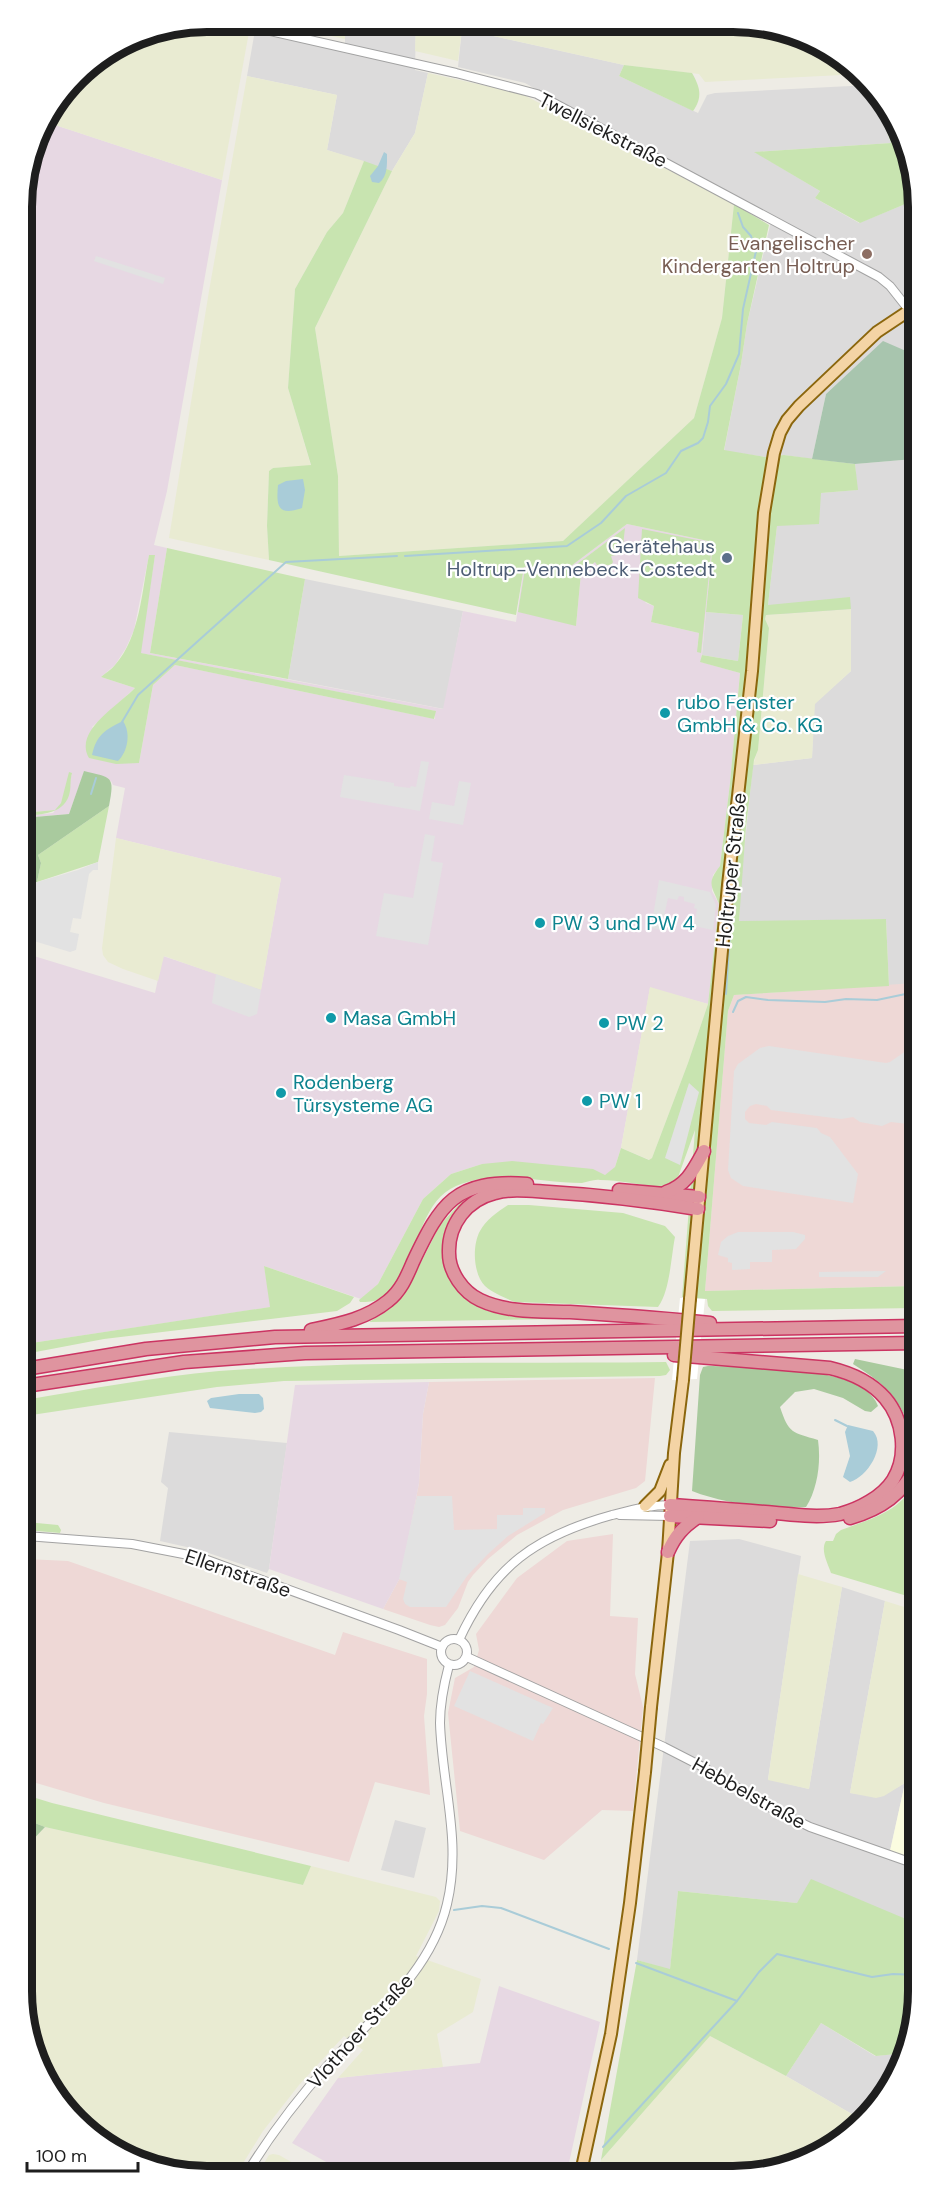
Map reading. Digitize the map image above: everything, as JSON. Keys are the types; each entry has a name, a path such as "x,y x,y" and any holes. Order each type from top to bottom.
{"highway":[{"path":"662,1193 676,1189 685,1182 704,1151"},
{"path":"275,1337 349,1322 372,1312 390,1300 403,1284 431,1225 446,1204 467,1190 506,1182 662,1193 699,1203"},
{"path":"699,1203 571,1193 496,1192 470,1205 457,1220 450,1238 449,1254 453,1272 464,1288 477,1299 502,1307 672,1319 759,1329"},
{"path":"32,1368 146,1349 275,1337 908,1326"},
{"path":"32,1385 146,1367 245,1357 316,1353 908,1343"},
{"path":"596,1348 830,1368 849,1372 868,1383 885,1398 896,1415 901,1432 902,1448 899,1464 892,1480 878,1496 859,1507 838,1514 809,1516 670,1511"},
{"path":"670,1511 698,1517 800,1522 845,1519 864,1514 893,1497 908,1480"},
{"path":"668,1552 675,1537 686,1525 698,1517"}],"main road":[{"name":"Holtruper Straße","path":"674,1453 683,1380 768,481 780,433 787,420 877,332 908,311"},
{"path":"582,2166 611,2034 630,1903 668,1552 674,1453"},
{"path":"645,1506 660,1491 674,1453"}],"street":[{"name":"Twellsiekstraße","path":"275,32 456,73 537,94 879,277 908,306"},
{"path":"459,1640 480,1600 496,1580 518,1558 536,1545 568,1528 645,1506 670,1511"},
{"path":"613,1515 670,1511"},
{"name":"Ellernstraße","path":"32,1536 132,1544 199,1557 442,1647"},
{"path":"449,1640 459,1640 466,1647 467,1657 459,1665 449,1665 442,1658 442,1647 449,1640"},
{"name":"Hebbelstraße","path":"467,1657 649,1740 703,1767 769,1808 810,1827 908,1861"},
{"name":"Vlothoer Straße","path":"251,2166 293,2106 329,2064 403,1987 424,1957 439,1928 447,1905 454,1848 440,1724 441,1702 449,1665"}],"shaded area":[{"path":"195,32 249,32 222,180 53,124 75,91 91,75 109,61 140,45 162,37"},
{"path":"314,32 345,32 345,39"},
{"path":"345,32 416,32 415,70 428,73 415,133 392,171 327,150 337,95 247,76 254,36 259,34 345,51"},
{"path":"416,32 462,32 458,61 415,51"},
{"path":"462,32 476,32 624,65 619,76 698,113 707,95 715,93 860,86 878,108 891,143 755,152 820,191 815,198 859,223 908,201 908,352 883,342 826,394 812,459 784,455 765,457 724,451 747,324 772,217 525,83 458,67"},
{"path":"476,32 745,32 789,41 811,50 849,75 705,82 699,74 624,65"},
{"path":"428,73 522,94 734,204 722,318 694,418 563,541 339,556 338,476 315,328 392,171 415,133"},
{"path":"247,76 337,95 327,150 364,161 343,213 327,232 295,289 288,388 311,466 273,468 269,471 267,526 269,560 169,538"},
{"path":"53,124 222,180 167,491 154,545 167,548 150,653 443,709 463,611 516,622 524,567 571,566 627,524 713,542 701,662 740,673 720,866 713,875 712,891 719,904 708,1004 650,988 621,1148 611,1172 605,1175 482,1164 451,1174 423,1199 378,1284 361,1299 264,1266 271,1307 32,1343 32,955 155,993 163,956 261,989 281,878 116,838 125,788 84,772 69,814 32,817 32,815 53,813 58,806 55,810 32,812 32,195 37,162","holes":["624,529 615,554 595,562 581,573 576,626 525,569 573,567","712,543 697,652 699,633 651,622 654,606 644,600","149,555 155,555 140,653 435,711 435,719 175,665 153,685 139,763 92,727 135,688 101,677 115,665 134,630","72,773 70,791 61,802"]},
{"path":"96,256 165,278 163,284 94,261"},
{"path":"883,341 908,352 908,460 855,464 812,459 826,394"},
{"path":"908,460 908,984 889,986 886,919 739,922 740,890 753,765 812,758 814,704 851,671 768,605 777,526 821,493 857,490 855,464"},
{"path":"305,579 463,611 444,709 288,679"},
{"path":"851,609 851,671 815,704 812,758 753,765 758,750 769,628 765,619 766,615"},
{"path":"706,612 743,615 738,661 702,655"},
{"path":"421,761 429,762 420,811 340,797 344,775 394,783 394,786 416,787"},
{"path":"459,781 471,783 463,825 429,819 432,802 454,806"},
{"path":"425,834 435,836 431,861 443,863 428,945 376,936 384,893 413,898"},
{"path":"116,838 281,878 261,990 164,956 158,981 108,962 103,955 102,948"},
{"path":"98,862 98,870 93,870 89,874 81,919 73,918 70,932 79,934 76,950 70,952 32,940 32,884"},
{"path":"659,880 710,892 716,905 713,930 694,926 697,909 694,908 695,904 684,901 684,897 679,896 677,900 668,898 661,930 651,928"},
{"path":"216,974 261,990 257,1014 249,1017 212,1003"},
{"path":"908,983 908,1286 705,1291 728,1011 734,995"},
{"path":"650,987 708,1004 688,1063 650,1160 621,1148"},
{"path":"769,1046 890,1062 908,1050 908,1124 891,1122 882,1126 860,1122 853,1117 841,1119 771,1110 767,1106 756,1104 750,1106 745,1112 745,1119 749,1123 766,1125 772,1122 817,1128 821,1133 830,1137 858,1174 853,1203 743,1186 731,1178 728,1170 734,1071 738,1064 760,1048"},
{"path":"689,1083 699,1092 680,1165 665,1158"},
{"path":"738,1232 793,1232 805,1235 805,1239 796,1249 772,1250 772,1262 750,1262 750,1269 732,1270 732,1263 728,1262 728,1258 718,1255 721,1242"},
{"path":"886,1271 878,1277 819,1277 819,1272"},
{"path":"655,1378 645,1481 636,1488 563,1510 517,1535 473,1575 458,1608 445,1625 439,1627 430,1625 383,1609 401,1576 419,1483 423,1414 429,1382"},
{"path":"429,1382 423,1414 419,1483 401,1576 383,1609 269,1569 295,1385"},
{"path":"169,1432 287,1443 267,1573 200,1550 160,1541 168,1488 161,1482"},
{"path":"417,1496 452,1496 454,1530 497,1529 497,1515 523,1515 523,1508 545,1508 545,1513 508,1536 488,1554 467,1576 446,1607 410,1607 403,1599 407,1582 399,1579"},
{"path":"613,1534 610,1616 638,1618 635,1674 643,1707 633,1811 602,1810 544,1860 460,1831 448,1713 455,1678 474,1667 479,1650 476,1634 517,1578 567,1541"},
{"path":"739,1539 801,1556 768,1779 809,1789 842,1587 885,1601 850,1793 880,1797 905,1783 890,1851 908,1857 908,1972 904,1972 797,1903 678,1891 670,1970 637,1960 690,1541"},
{"path":"32,1559 68,1561 335,1655 343,1632 427,1659 427,1694 424,1716 430,1795 375,1782 349,1862 104,1803 32,1782"},
{"path":"798,1574 842,1587 809,1789 768,1780"},
{"path":"885,1601 908,1608 908,1768 905,1783 884,1796 876,1798 850,1793"},
{"path":"470,1671 553,1708 543,1724 541,1723 533,1741 454,1706"},
{"path":"908,1765 908,1857 890,1851"},
{"path":"395,1820 426,1828 414,1878 381,1870"},
{"path":"45,1827 303,1885 311,1866 436,1897 440,1901 439,1911 416,1956 481,1979 473,2012 437,2034 443,2067 338,2078 363,2050 344,2036 299,2085 263,2131 241,2166 195,2166 151,2157 119,2143 83,2115 55,2079 45,2058 37,2036 33,2014 32,1841"},
{"path":"499,1986 600,2022 568,2166 333,2166 292,2143 338,2078 480,2063"},
{"path":"821,2023 875,2056 896,2054 879,2089 856,2116 786,2076"},
{"path":"710,2036 856,2116 831,2137 811,2148 778,2161 756,2165 600,2166 601,2160"},
{"path":"269,2155 279,2155 299,2166 262,2166"}],"green space":[{"path":"624,65 692,73 699,92 693,111 619,76"},
{"path":"878,108 890,129 903,162 908,201 860,223 815,198 820,191 754,152 891,143"},
{"path":"364,161 392,171 315,328 338,476 339,556 563,541 694,418 722,318 734,204 769,225 747,324 724,450 765,457 784,455 855,464 858,490 821,493 819,524 777,526 768,605 850,597 851,609 766,615 765,619 769,628 758,750 754,760 746,827 739,921 886,919 889,986 734,995 728,1011 705,1291 908,1286 908,1308 712,1311 707,1299 682,1297 695,1130 677,1180 669,1185 659,1187 607,1180 582,1183 503,1177 471,1181 456,1186 442,1195 432,1208 404,1273 394,1287 382,1298 360,1302 359,1300 378,1284 423,1199 451,1174 482,1164 512,1161 593,1169 605,1175 615,1167 621,1148 649,1160 652,1158 708,1004 719,904 712,881 720,866 740,673 700,662 702,655 738,661 743,615 706,612 713,542 627,524 571,566 524,567 516,615 269,560 267,526 269,471 273,468 311,465 288,388 295,289 327,232 343,213"},
{"path":"625,528 622,554 611,556 613,562 611,565 597,565 595,562 581,573 576,626 518,612 525,569 573,567"},
{"path":"642,529 712,543 701,653 697,652 699,633 651,622 654,606 638,598"},
{"path":"167,548 305,579 288,679 150,653"},
{"path":"149,555 155,555 141,653 436,711 434,719 175,665 153,685 139,763 116,764 89,758 86,748 87,738 92,728 135,688 101,677 115,665 130,641 139,613"},
{"path":"84,771 101,775 109,780 112,788 109,806 38,855 41,863 37,882 32,884 32,817 69,814"},
{"path":"69,772 72,773 70,791 64,805 52,812 32,815 32,812 55,810 61,803"},
{"path":"109,806 98,862 37,882 41,863 38,855"},
{"path":"462,1201 464,1204 457,1211 450,1265 450,1277 457,1290 470,1302 493,1312 518,1316 557,1316 558,1319 369,1322 384,1313 407,1290 440,1225"},
{"path":"508,1205 623,1213 665,1226 675,1237 668,1283 658,1307 515,1302 488,1289 481,1281 476,1267 477,1237 485,1223"},
{"path":"264,1266 354,1297 350,1303 337,1311 104,1339 32,1353 32,1343 270,1307"},
{"path":"855,1359 908,1370 908,1424 899,1404 885,1387 853,1364"},
{"path":"666,1362 670,1370 666,1375 660,1376 284,1381 217,1387 32,1415 32,1399 146,1380 219,1371 387,1364"},
{"path":"703,1367 774,1368 828,1375 851,1382 868,1392 878,1406 871,1412 865,1411 843,1398 814,1389 795,1392 780,1407 783,1416 793,1431 818,1440 819,1448 816,1483 806,1507 763,1506 720,1500 692,1491 700,1375"},
{"path":"908,1494 908,1596 831,1573 824,1553 826,1541 833,1541 841,1530 874,1518"},
{"path":"32,1523 58,1525 60,1533 32,1531"},
{"path":"32,1797 311,1866 303,1885 45,1827 32,1822"},
{"path":"32,1822 45,1827 32,1841"},
{"path":"811,1879 908,1920 908,1949 904,1971 908,1971 908,2003 905,2025 896,2054 876,2056 821,2023 786,2076 710,2036 601,2160 637,1960 670,1969 678,1891 797,1903"}],"water":[{"path":"384,152 387,154 385,173 379,183 372,182 370,176 378,166"},
{"path":"303,479 305,490 302,508 288,511 280,508 278,485 286,481"},
{"path":"123,721 127,731 127,742 118,761 92,755 96,742 103,733"},
{"path":"259,1394 263,1398 264,1409 255,1413 210,1408 207,1401 211,1398"},
{"path":"848,1425 873,1431 878,1445 868,1468 850,1482 843,1477 850,1456 845,1432"}],"pier":[{"path":"680,1298 705,1299 697,1379 672,1380"}],"waterway":[{"path":"405,556 567,546 601,523 626,496 666,473 681,451 703,438 710,406 726,384 739,354 743,309 756,251 751,236 743,227 738,213"},
{"path":"122,722 138,695 286,562 397,556"},
{"path":"91,794 96,778"},
{"path":"726,994 731,916"},
{"path":"733,1012 738,1001 746,997 825,1002 846,999 877,1000 908,993"},
{"path":"835,1420 847,1426"},
{"path":"454,1910 482,1906 501,1908 609,1949"},
{"path":"636,1963 737,2001 759,1972 777,1954 872,1977 908,1975"},
{"path":"603,2147 737,2001"}],"place":[{"name":"Evangelischer Kindergarten Holtrup","path":"867,254"},
{"name":"Gerätehaus Holtrup-Vennebeck-Costedt","path":"727,558"},
{"name":"rubo Fenster GmbH & Co. KG","path":"665,713"},
{"name":"PW 3 und PW 4","path":"540,923"},
{"name":"Masa GmbH","path":"331,1018"},
{"name":"PW 2","path":"604,1023"},
{"name":"Rodenberg Türsysteme AG","path":"281,1093"},
{"name":"PW 1","path":"587,1101"}]}
